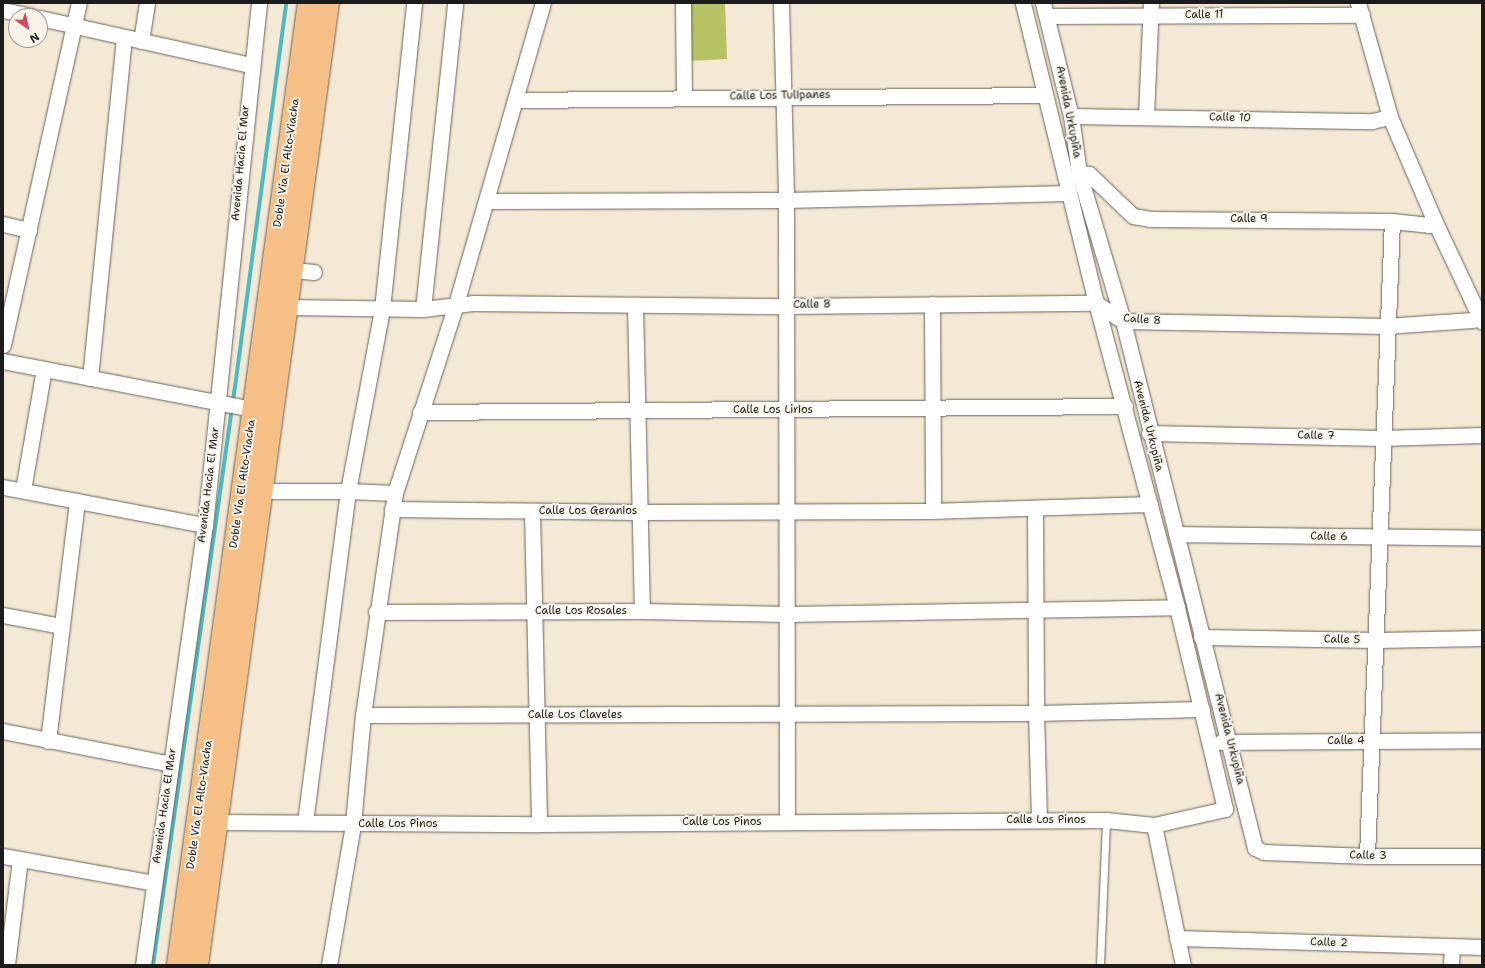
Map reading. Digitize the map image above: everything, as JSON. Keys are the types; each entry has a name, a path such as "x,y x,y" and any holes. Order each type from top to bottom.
{"highway":[{"name":"Doble Vía El Alto-Viacha","path":"178,965 249,408 309,3"},
{"name":"Doble Vía El Alto-Viacha","path":"197,965 328,3"}],"street":[{"path":"3,345 79,3"},
{"path":"141,41 147,3"},
{"name":"Avenida Hacia El Mar","path":"143,965 205,525 224,404 251,65 259,3"},
{"path":"305,822 348,490 382,310 414,3"},
{"path":"423,309 455,3"},
{"path":"329,965 354,824 363,715 376,612 395,494 420,412 456,304 543,3"},
{"path":"683,3 684,98"},
{"path":"781,3 785,96 786,200 785,512 787,614 787,822"},
{"path":"1023,3 1096,303 1125,406 1177,607 1210,744"},
{"path":"1146,116 1151,9"},
{"path":"1360,9 1390,117 1435,222 1481,320"},
{"name":"Calle 11","path":"1045,10 1360,9"},
{"name":"Avenida Urkupiña","path":"1045,10 1070,116 1079,173 1123,321 1149,433 1176,534 1201,637 1230,740 1255,848"},
{"path":"48,20 124,38 251,65"},
{"path":"90,378 124,38"},
{"name":"Calle Los Tulipanes","path":"515,100 785,96 1045,95"},
{"name":"Calle 10","path":"1070,116 1146,116 1372,121 1390,117"},
{"name":"Calle 9","path":"1079,173 1089,174 1133,216 1150,219 1392,221 1429,225 1435,222"},
{"path":"486,201 786,200 1069,193"},
{"path":"1367,856 1377,640 1386,326 1392,221"},
{"path":"3,224 29,230"},
{"path":"292,270 314,272"},
{"name":"Calle 8","path":"286,307 382,310 423,309 456,304 785,306 1096,303 1123,321 1386,326 1481,320"},
{"path":"932,304 933,510"},
{"path":"635,305 638,512 642,611"},
{"path":"3,361 249,408"},
{"path":"22,490 44,369"},
{"name":"Calle Los Lirios","path":"420,412 785,411 1125,406"},
{"name":"Calle 7","path":"1149,433 1382,438 1482,435"},
{"path":"3,487 205,525"},
{"path":"261,491 348,490 395,494"},
{"path":"48,741 61,626 78,501"},
{"name":"Calle Los Geranios","path":"392,509 785,512 1035,508 1150,504"},
{"path":"1035,508 1036,713 1039,820"},
{"path":"532,511 536,612 536,716 539,824"},
{"name":"Calle 6","path":"1176,534 1379,538 1482,538"},
{"name":"Calle Los Rosales","path":"376,612 642,611 787,614 1177,607"},
{"path":"3,615 61,626"},
{"name":"Calle 5","path":"1201,637 1377,640 1482,638"},
{"name":"Calle Los Claveles","path":"363,715 536,716 1036,713 1202,709"},
{"path":"3,731 171,764"},
{"name":"Calle 4","path":"1210,744 1230,740 1482,740"},
{"name":"Calle Los Pinos","path":"216,822 539,824 1106,820 1154,825 1225,809 1210,744"},
{"path":"1154,825 1183,965"},
{"name":"Calle 3","path":"1255,848 1264,852 1367,856 1482,856"},
{"path":"3,856 154,883"},
{"path":"7,965 20,859"},
{"name":"Calle 2","path":"1177,938 1482,947"},
{"path":"1451,965 1452,947"}],"lane":[{"path":"1100,965 1106,820"}],"green space":[{"path":"689,3 725,3 727,59 691,61"}],"waterway":[{"path":"153,965 235,387 286,3"}]}
